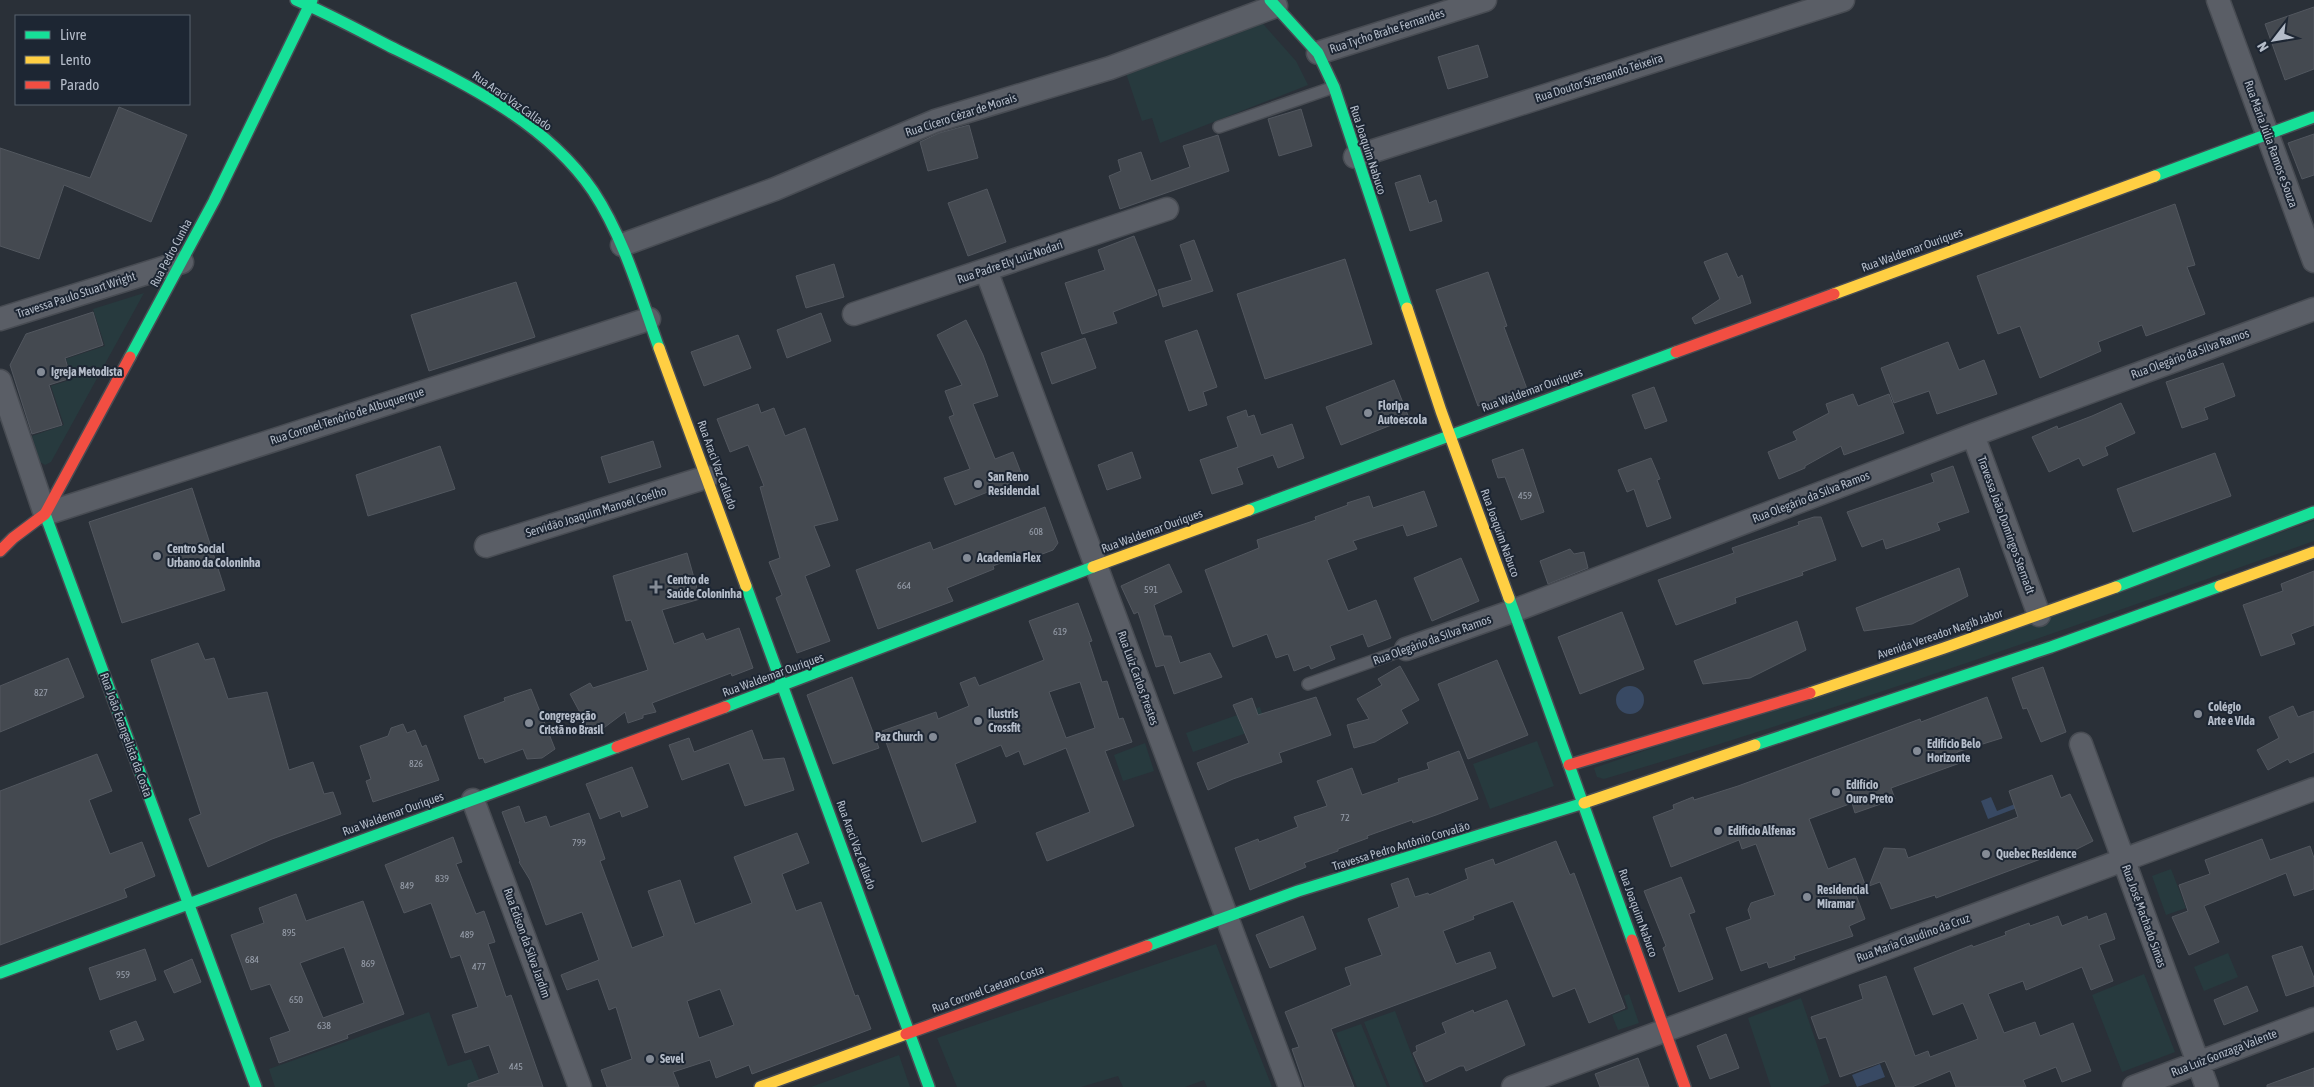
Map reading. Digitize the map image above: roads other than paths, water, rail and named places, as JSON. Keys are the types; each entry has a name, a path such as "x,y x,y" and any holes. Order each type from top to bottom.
{"street":[{"name":"Rua Araci Vaz Callado","path":"296,0 311,3 449,76 498,106 546,141 588,185 607,213 622,246 649,319 930,1087"},
{"name":"Rua Tycho Brahe Fernandes","path":"1318,53 1485,0"},
{"name":"Rua Doutor Sizenando Teixeira","path":"1355,157 1843,0"},
{"name":"Rua Maria Júlia Ramos e Souza","path":"2218,0 2314,261"},
{"name":"Rua Pedro Cunha","path":"45,514 214,201 311,3"},
{"name":"Rua Joaquim Nabuco","path":"1273,3 1318,53 1334,87 1355,157 1450,435 1686,1087"},
{"name":"Rua Cícero Cézar de Morais","path":"622,246 775,189 935,121 1110,68 1273,3"},
{"name":"Rua Waldemar Ouriques","path":"0,973 783,686 1096,566 2314,117"},
{"name":"Rua Padre Ely Luiz Nodari","path":"854,314 1167,209"},
{"name":"Travessa Paulo Stuart Wright","path":"0,319 182,262"},
{"name":"Rua Luiz Carlos Prestes","path":"986,270 1290,1087"},
{"name":"Rua Olegário da Silva Ramos","path":"1406,649 1513,611 1973,435 2314,309"},
{"name":"Rua Coronel Tenório de Albuquerque","path":"45,514 649,319"},
{"name":"Rua João Evangelista da Costa","path":"0,381 45,514 256,1087"},
{"name":"Travessa João Domingos Sternadt","path":"1973,435 2041,619"},
{"name":"Servidão Joaquim Manoel Coelho","path":"486,546 707,477"},
{"name":"Avenida Vereador Nagib Jabor","path":"1569,764 1729,722 1826,688 2041,619 2314,512"},
{"path":"0,551 13,538 45,514"},
{"path":"1584,804 1738,746 2050,643 2314,552"},
{"name":"Rua José Machado Simas","path":"2080,744 2207,1087"},
{"name":"Rua Maria Claudino da Cruz","path":"1513,1087 2314,789"},
{"name":"Rua Edison da Silva Jardim","path":"473,800 580,1087"},
{"name":"Travessa Pedro Antônio Corvalão","path":"1227,917 1298,891 1584,804"},
{"name":"Rua Coronel Caetano Costa","path":"760,1087 1227,917"},
{"name":"Rua Luiz Gonzaga Valente","path":"2134,1087 2314,1019"}],"lane":[{"path":"1219,127 1334,87"},
{"name":"Rua Olegário da Silva Ramos","path":"1308,684 1406,649"}],"water":[{"path":"1630,686 1640,690 1644,700 1640,710 1630,714 1620,710 1616,700 1620,690"},
{"path":"1991,797 1997,811 2028,799 2030,803 1988,819 1981,801"},
{"path":"1880,1064 1885,1077 1857,1087 1852,1075"}],"place":[{"name":"Igreja Metodista","path":"41,372"},
{"name":"Floripa Autoescola","path":"1368,413"},
{"name":"San Reno Residencial","path":"978,484"},
{"name":"Centro Social Urbano da Coloninha","path":"157,556"},
{"name":"Academia Flex","path":"967,558"},
{"name":"Centro de Saúde Coloninha","path":"656,587"},
{"name":"Colégio Arte e Vida","path":"2198,714"},
{"name":"Ilustris Crossfit","path":"978,721"},
{"name":"Congregação Cristã no Brasil","path":"529,723"},
{"name":"Paz Church","path":"933,737"},
{"name":"Edifício Belo Horizonte","path":"1917,751"},
{"name":"Edifício Ouro Preto","path":"1836,792"},
{"name":"Edifício Alfenas","path":"1718,831"},
{"name":"Quebec Residence","path":"1986,854"},
{"name":"Residencial Miramar","path":"1807,897"},
{"name":"Sevel","path":"650,1059"}]}
